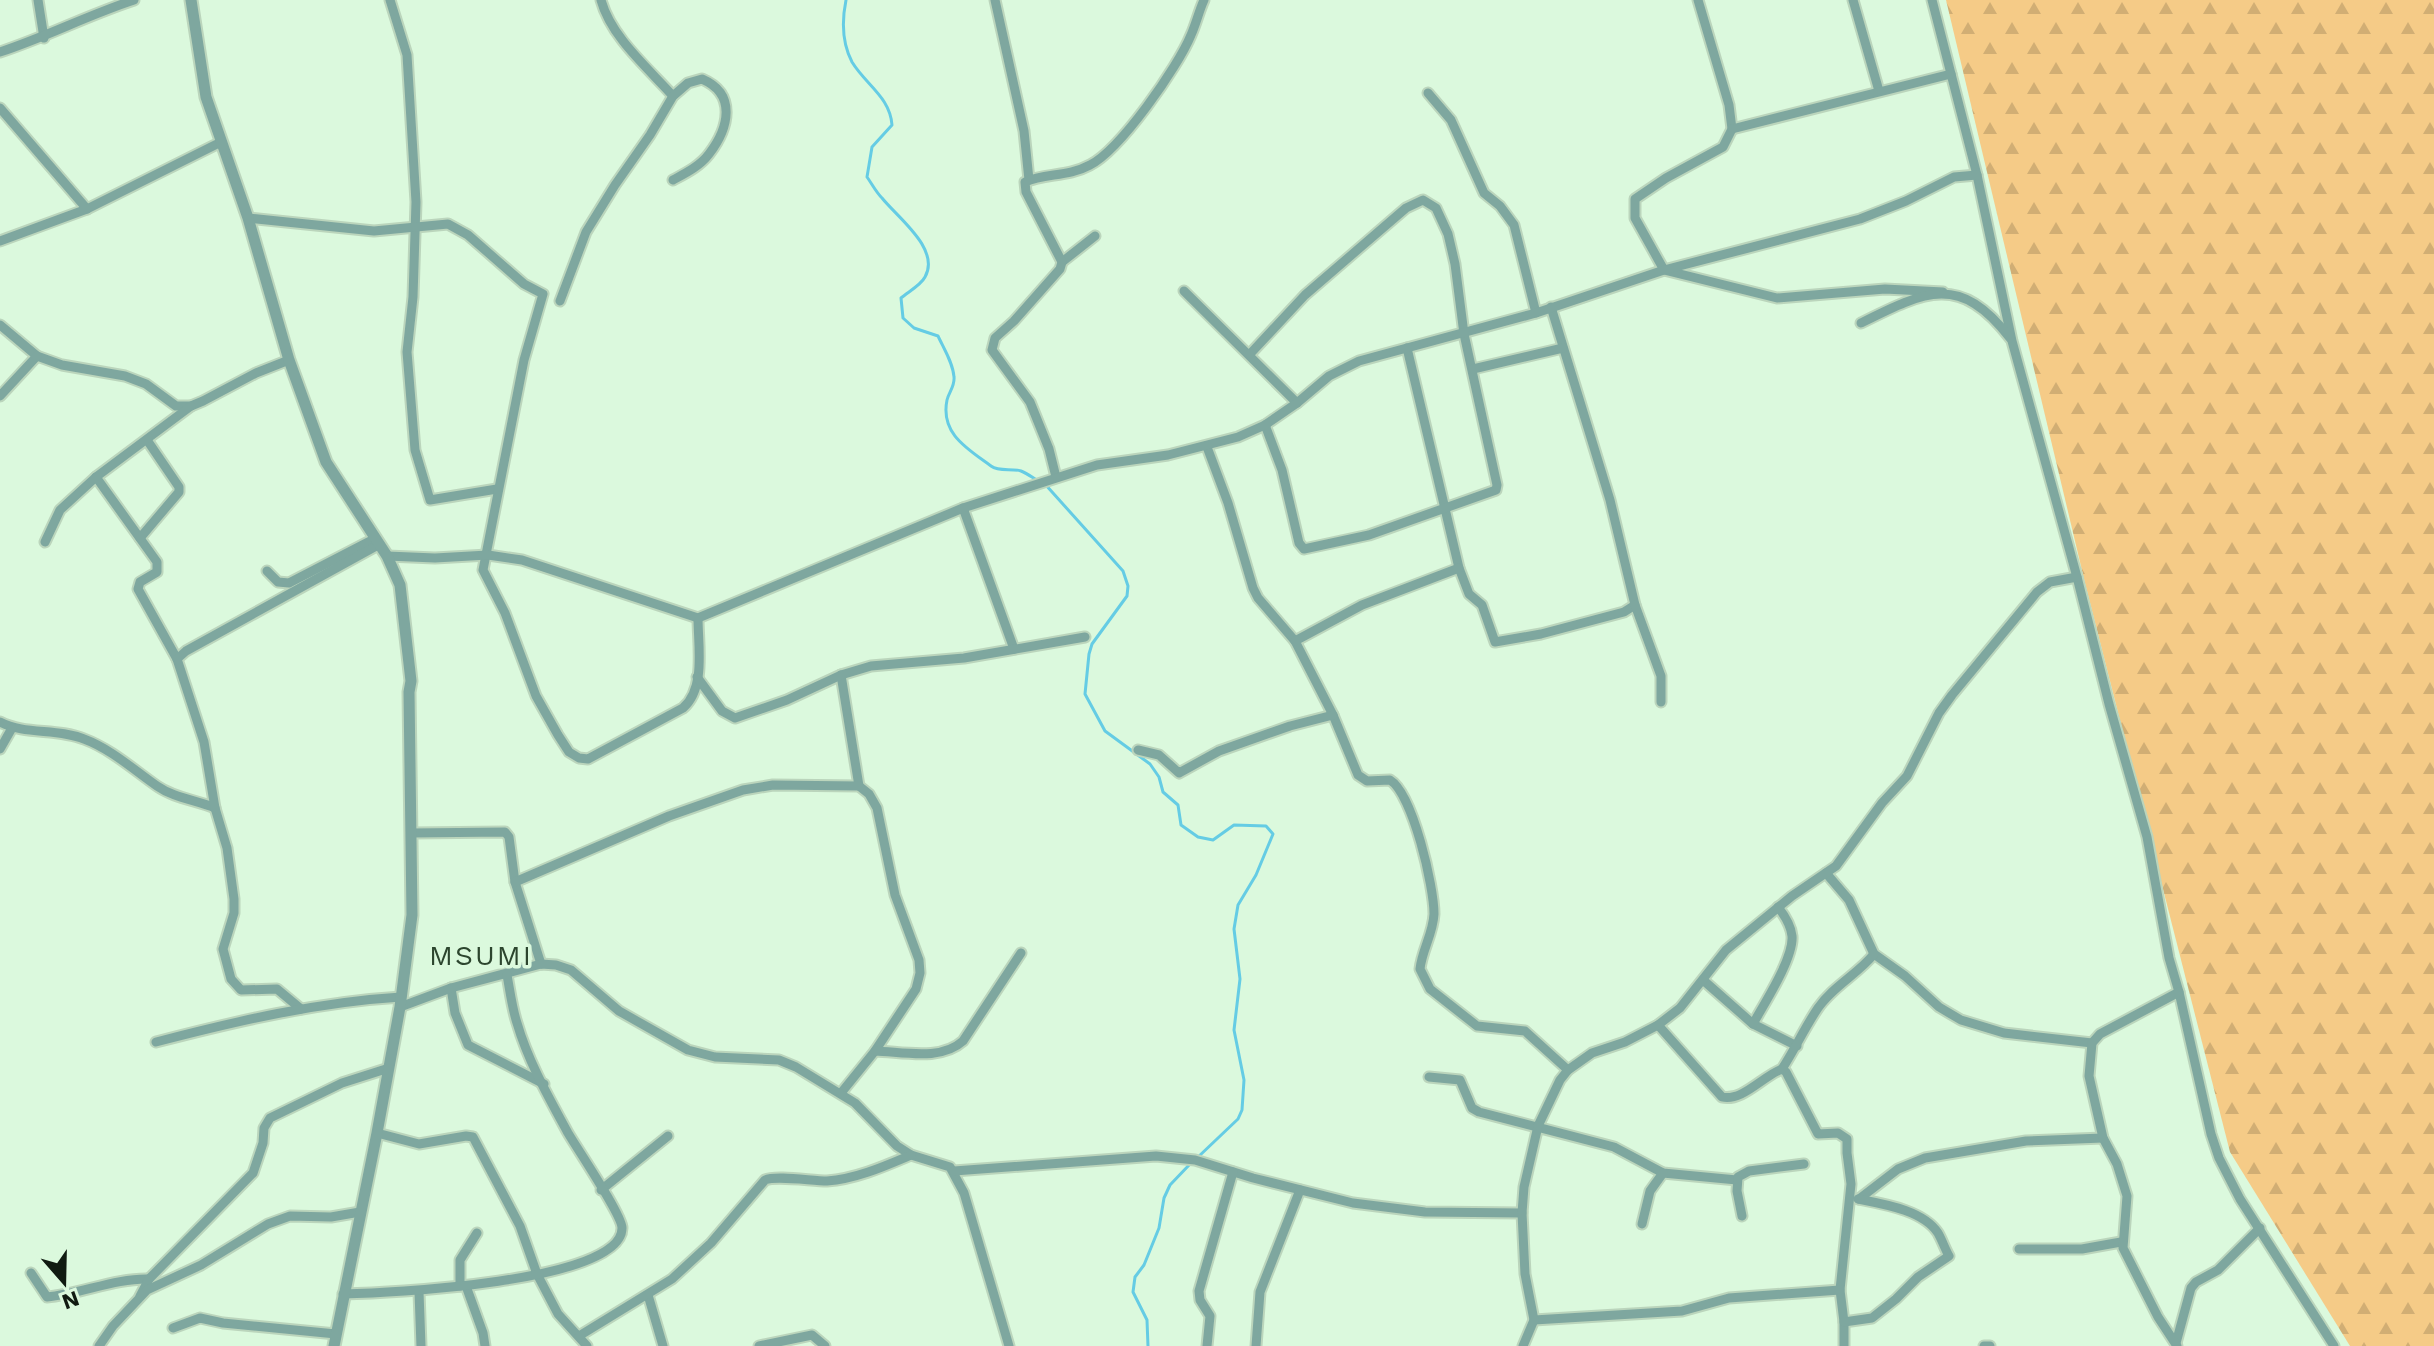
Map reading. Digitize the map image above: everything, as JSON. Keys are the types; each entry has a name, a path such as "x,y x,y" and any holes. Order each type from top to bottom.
{"street":[{"path":"38,0 44,38"},
{"path":"0,52 44,38 134,0"},
{"path":"173,1328 200,1318 335,1340 401,1002 412,915 411,681 400,585 387,556 326,462 289,360 248,218 206,97 191,0"},
{"path":"390,0 407,55 416,202 413,297 407,352 415,450 429,498 433,501 497,489"},
{"path":"601,0 604,11 629,48 673,96"},
{"path":"995,0 1024,131 1029,180"},
{"path":"1062,262 1023,186 1029,180 1069,174 1092,164 1108,152 1178,61 1204,0"},
{"path":"1698,0 1729,105 1732,129 1723,147 1635,199 1635,218 1664,270 1777,298 1885,289 1952,293 1977,305 1997,322 2012,341"},
{"path":"1853,0 1879,91"},
{"path":"1932,0 1977,175 2012,341 2147,837 2169,958 2211,1134 2230,1181 2334,1346"},
{"path":"1732,129 1951,74"},
{"path":"560,301 586,232 673,96 688,83 702,79 715,85 726,102 726,122 709,154 691,170 673,180"},
{"path":"1428,93 1451,120 1484,193 1500,206 1514,225 1536,313"},
{"path":"0,108 87,209"},
{"path":"0,241 87,209 221,142"},
{"path":"387,556 435,558 488,555 522,560 698,618 963,508 1097,465 1207,447 1265,425 1341,368 1536,313 1664,270 1860,219 1954,177 1977,175"},
{"path":"1250,354 1328,275 1406,208 1423,200 1436,208 1448,234 1464,334 1496,490 1369,535 1304,549 1299,543 1282,470 1265,425"},
{"path":"248,218 374,231 448,224 468,235 524,284 543,294 524,360 483,570 505,613 536,696 569,752 588,759 683,708 692,700 697,690 698,618"},
{"path":"1054,478 1049,449 1030,402 995,356 992,344 1060,269 1062,262 1095,236"},
{"path":"1184,291 1297,403"},
{"path":"1861,323 1891,308 1943,292"},
{"path":"1551,307 1610,500 1635,605 1661,676 1661,702"},
{"path":"0,325 37,356 62,365 125,376 146,384 176,406 191,406"},
{"path":"1407,348 1459,568 1469,594 1482,605 1493,639 1497,643 1610,615 1635,605"},
{"path":"1473,369 1563,348"},
{"path":"0,396 37,356"},
{"path":"45,542 60,510 96,477 191,406 289,360"},
{"path":"140,538 179,492 179,487 147,440"},
{"path":"1207,447 1258,598 1295,641 1333,715 1358,775 1363,780 1395,782 1419,834 1433,893 1433,927 1420,969 1430,989 1477,1026 1525,1031 1568,1070"},
{"path":"96,477 159,567 157,572 140,582 138,589 177,659 204,742 215,808 227,848 234,899 234,913 223,949 231,979 241,990 270,987 283,992 301,1009"},
{"path":"963,508 1014,649"},
{"path":"267,571 278,582 289,583 376,542"},
{"path":"177,659 376,542"},
{"path":"1295,641 1386,594 1459,568"},
{"path":"1523,1346 1534,1320 1525,1274 1522,1213 1529,1158 1538,1126 1568,1070 1592,1053 1625,1042 1658,1025 1680,1008 1726,950 1778,907 1836,866 1882,803 1907,776 1939,713 1952,695 2037,592 2050,582 2077,577"},
{"path":"697,677 722,711 735,718 871,666 964,658 1085,637"},
{"path":"841,675 859,786"},
{"path":"1138,750 1159,755 1179,773 1219,751 1290,726 1333,715"},
{"path":"0,722 12,728 84,738 168,792 215,808"},
{"path":"0,749 12,728"},
{"path":"515,882 669,816 743,790 773,785 859,786 869,794 877,808 895,895 919,960 920,973 916,989 875,1051 841,1093"},
{"path":"411,833 505,832 509,837 515,882 541,964"},
{"path":"1826,873 1849,900 1874,954 1905,976 1939,1007 1961,1020 2004,1033 2092,1043"},
{"path":"1753,1024 1793,939 1790,925 1778,907"},
{"path":"875,1051 941,1053 953,1050 963,1041 1021,953"},
{"path":"1658,1025 1722,1097 1728,1099 1782,1069 1817,1008 1874,954"},
{"path":"156,1042 227,1023 301,1009 369,999 401,1002 541,964 571,970 619,1011 688,1050 715,1057 779,1060 796,1067 855,1103 897,1146 911,1155 950,1167 964,1193 1009,1346"},
{"path":"343,1294 419,1292 559,1270 610,1248 621,1236 622,1225 618,1213 601,1190 521,1035 507,975"},
{"path":"1703,980 1753,1024 1797,1046"},
{"path":"451,988 455,1013 468,1045 544,1084"},
{"path":"2177,1344 2158,1317 2121,1242 2127,1196 2117,1164 2103,1138 2089,1076 2092,1043 2100,1034 2179,992"},
{"path":"140,1296 149,1279 253,1173 263,1143 264,1128 270,1118 342,1083 389,1068"},
{"path":"1782,1069 1818,1134 1838,1133 1847,1139 1855,1198 1840,1290 1844,1346"},
{"path":"1429,1077 1460,1080 1475,1111 1614,1147 1663,1173 1737,1180"},
{"path":"377,1133 419,1144 473,1137 520,1226 537,1274 558,1314 587,1346"},
{"path":"601,1190 668,1136"},
{"path":"1855,1198 1898,1169 1925,1158 2026,1141 2103,1138"},
{"path":"579,1336 672,1279 711,1243 765,1180 772,1177 795,1181 842,1179 911,1155"},
{"path":"954,1171 1156,1156 1195,1160 1353,1203 1425,1212 1522,1213"},
{"path":"1742,1216 1737,1180 1742,1173 1804,1164"},
{"path":"1207,1346 1210,1316 1200,1300 1199,1291 1233,1172"},
{"path":"1642,1224 1650,1191 1663,1173"},
{"path":"1256,1346 1260,1292 1300,1190"},
{"path":"1844,1322 1872,1318 1918,1277 1949,1256 1935,1229 1920,1219 1891,1206 1855,1198"},
{"path":"99,1346 147,1290 201,1265 279,1219 290,1216 331,1217 360,1212"},
{"path":"2177,1344 2191,1288 2218,1270 2260,1228"},
{"path":"477,1233 460,1260 463,1286 483,1333 485,1346"},
{"path":"2019,1249 2082,1249 2121,1242"},
{"path":"31,1273 47,1297 66,1296 131,1279 149,1279"},
{"path":"1534,1320 1682,1311 1729,1298 1840,1290"},
{"path":"419,1292 421,1346"},
{"path":"648,1295 663,1346"},
{"path":"759,1346 812,1335 825,1346"},
{"path":"1984,1346 1990,1346"}],"green space":[{"path":"1946,0 2434,0 2434,1346 2350,1346 2230,1152 2085,583"}],"waterway":[{"path":"846,0 846,47 852,62 887,107 892,125 872,147 867,177 915,234 927,256 925,277 901,298 903,318 914,328 938,336 948,356 954,380 946,412 958,439 994,468 1021,471 1037,480"},
{"path":"1044,483 1123,571 1128,586 1127,596 1092,644 1089,654 1085,694 1105,731 1150,764 1159,777 1163,792 1178,805 1181,825 1198,837 1213,840 1234,825 1266,826 1273,834 1256,875 1238,905 1234,929 1240,979 1234,1030 1244,1080 1242,1110 1238,1119 1197,1158"},
{"path":"1148,1346 1147,1320 1133,1292 1135,1277 1144,1265 1159,1228 1164,1198 1170,1185 1191,1163"}],"district":[{"name":"MSUMI","path":"481,955"}]}
